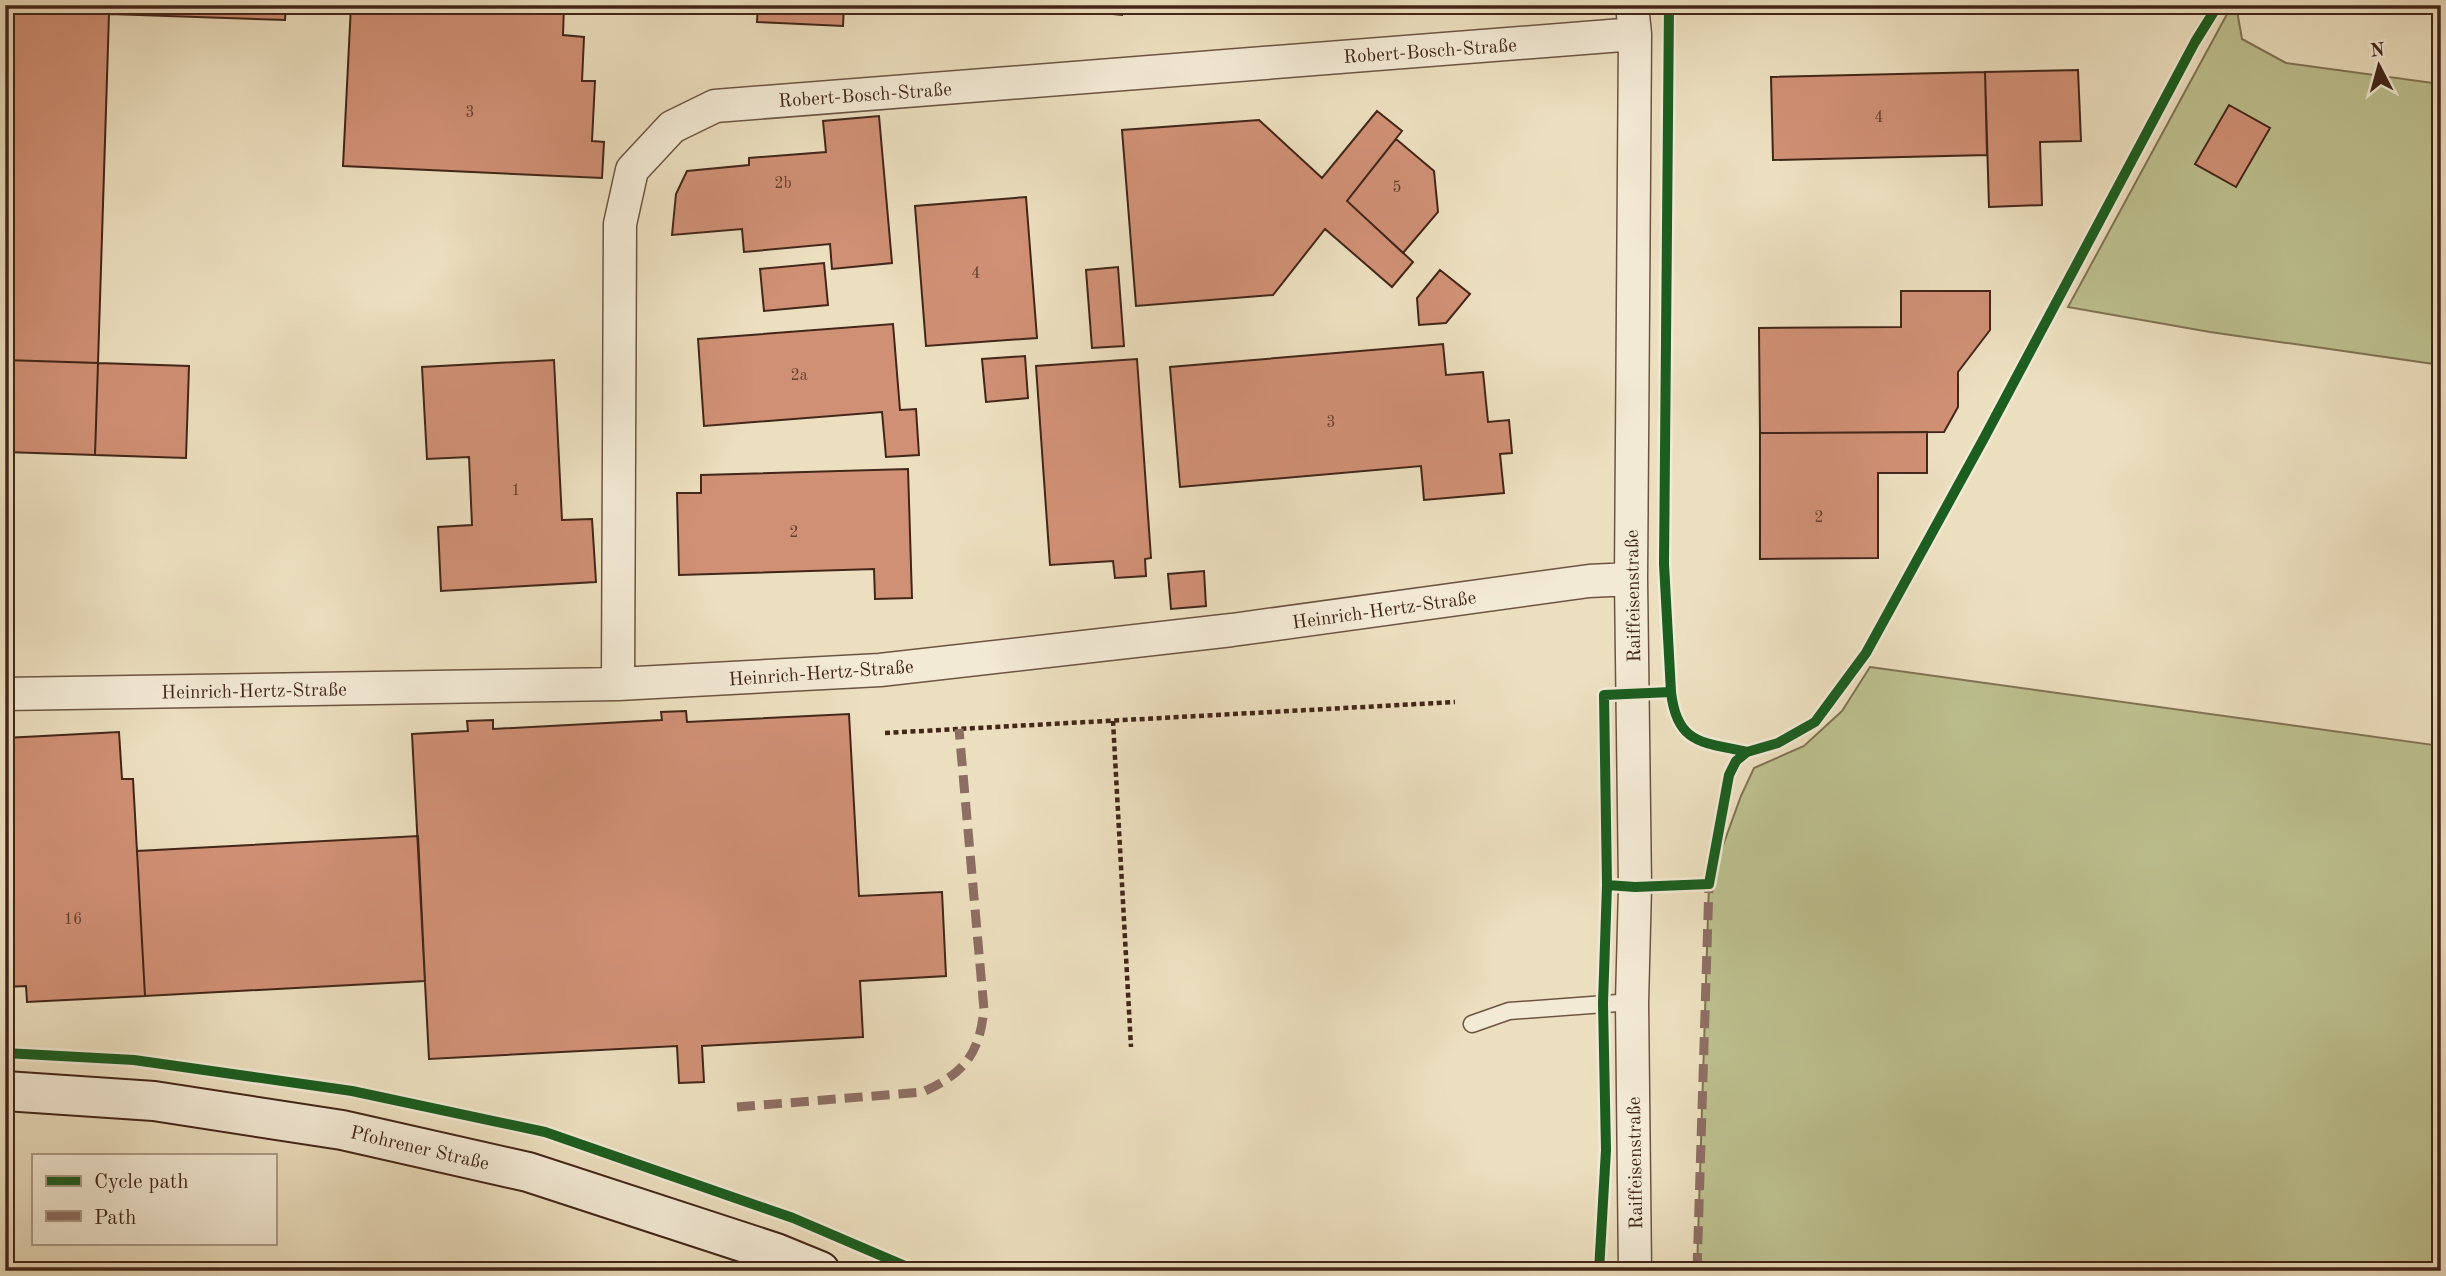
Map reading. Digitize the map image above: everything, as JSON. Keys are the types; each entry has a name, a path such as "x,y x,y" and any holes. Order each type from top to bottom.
{"main road":[{"name":"Pfohrener Straße","path":"5,1091 154,1101 355,1133 528,1172 776,1253 820,1271"}],"street":[{"name":"Raiffeisenstraße","path":"1633,20 1631,579 1635,873 1632,1002 1635,1271"},
{"name":"Robert-Bosch-Straße","path":"618,684 620,224 632,170 672,127 715,106 1633,20"},
{"name":"Heinrich-Hertz-Straße","path":"5,694 618,684 880,670 1232,630 1589,580 1631,579"}],"lane":[{"path":"1472,1024 1509,1011 1632,1002"}],"path":[{"path":"884,733 1455,702"},
{"path":"1113,721 1130,1047"}],"green space":[{"path":"2232,5 2236,5 2242,39 2286,63 2441,84 2441,365 2210,332 2068,307"},
{"path":"1870,667 2441,746 2441,1271 1697,1271 1709,884 1754,768 1804,746 1842,711"}],"building":[{"path":"5,5 286,5 285,20 109,14 98,363 5,360"},
{"path":"351,5 564,5 563,35 584,37 582,81 595,81 592,141 604,142 602,178 343,166"},
{"path":"758,5 844,5 843,26 757,22"},
{"path":"971,5 1064,5 1063,10"},
{"path":"1104,5 1123,5 1122,15 1103,13"},
{"path":"1199,5 1319,5 1319,12"},
{"path":"2078,70 2081,141 2040,142 2042,205 1989,207 1985,72"},
{"path":"1985,72 1987,155 1773,160 1771,77"},
{"path":"2229,105 2270,128 2236,187 2195,164"},
{"path":"1377,111 1402,131 1347,201 1413,262 1392,287 1325,229 1273,295 1136,306 1122,130 1259,120 1322,178"},
{"path":"879,116 892,263 832,269 830,244 744,252 742,229 672,235 676,194 687,171 749,165 749,158 826,152 823,121"},
{"path":"1396,139 1434,171 1438,212 1403,253 1347,201"},
{"path":"1026,197 1037,338 926,346 915,206"},
{"path":"824,263 828,305 764,311 760,269"},
{"path":"1118,267 1124,346 1092,348 1086,270"},
{"path":"1440,270 1470,294 1446,323 1419,325 1417,298"},
{"path":"1901,291 1990,291 1990,330 1958,372 1958,407 1944,432 1760,433 1759,328 1901,327"},
{"path":"893,324 900,410 916,409 919,455 886,457 882,412 704,426 698,339"},
{"path":"1443,344 1446,375 1483,372 1488,422 1509,420 1512,453 1500,454 1504,493 1424,500 1421,466 1180,487 1170,367"},
{"path":"1025,356 1028,398 986,402 982,359"},
{"path":"1137,359 1151,558 1145,559 1146,576 1115,578 1113,561 1050,565 1036,366"},
{"path":"5,360 98,363 95,455 5,452"},
{"path":"554,360 562,520 592,519 596,582 441,591 438,527 472,525 469,457 427,459 422,367"},
{"path":"98,363 189,366 186,458 95,455"},
{"path":"1927,432 1927,473 1878,473 1878,558 1760,559 1760,433"},
{"path":"908,469 912,598 875,599 874,569 679,575 677,493 701,493 701,475"},
{"path":"1204,571 1206,606 1171,609 1168,574"},
{"path":"686,711 687,722 849,714 859,896 942,892 946,976 860,981 863,1037 702,1046 704,1082 679,1083 677,1046 429,1059 412,734 468,731 467,721 493,720 493,729 662,720 661,712"},
{"path":"119,732 122,779 133,779 145,996 27,1002 26,986 5,987 5,738"},
{"path":"418,836 425,981 145,996 137,851"}],"marked path":[{"path":"737,1107 923,1092 959,1070 973,1051 982,1026 984,1010 959,729"},
{"path":"1697,1271 1709,884"}],"cycle path":[{"path":"1599,1271 1606,1150 1603,1003 1607,885 1604,695 1671,692 1664,564 1669,5"},
{"path":"1607,885 1635,887 1709,884 1729,775 1736,761 1747,752 1778,743 1815,722 1866,653 2195,42 2218,5"},
{"path":"1671,692 1674,709 1686,732 1705,743 1747,752"},
{"path":"5,1053 134,1060 352,1091 545,1132 793,1218 917,1271"}]}
